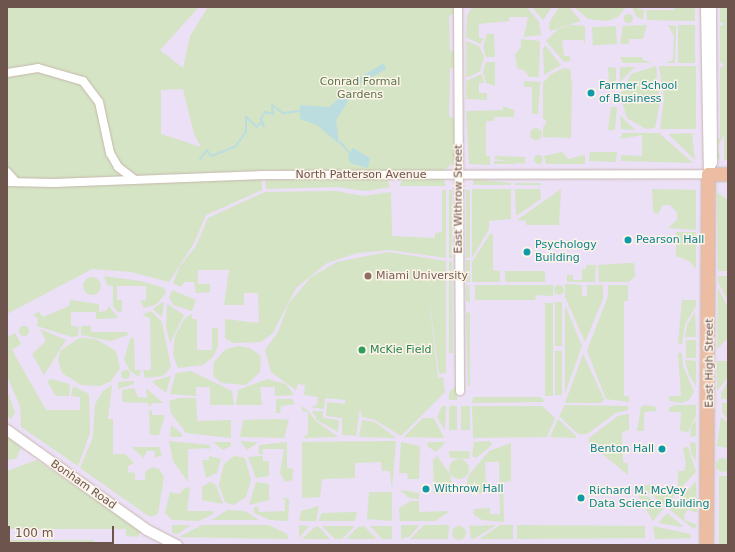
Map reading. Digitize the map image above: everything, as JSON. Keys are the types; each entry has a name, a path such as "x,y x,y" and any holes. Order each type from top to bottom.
{"highway":[{"path":"708,174 728,174"},
{"name":"East High Street","path":"706,545 706,509 710,493 711,231 707,217 708,174"}],"street":[{"name":"East Withrow Street","path":"458,7 460,391"},
{"name":"East High Street","path":"706,7 708,174"},
{"name":"East High Street","path":"708,174 713,162 712,7"},
{"path":"7,74 38,68 84,81 99,102 110,153 118,167 136,180"},
{"name":"North Patterson Avenue","path":"7,172 11,181 54,183 136,180 459,175 708,174"},
{"name":"Bonham Road","path":"7,430 161,542 177,545"}],"shaded area":[{"name":"Miami University","path":"7,7 728,7 728,545 7,545"}],"green space":[{"name":"Conrad Formal Gardens","path":"7,7 199,7 160,50 183,68 190,36 208,7 454,7 454,13 449,16 450,50 455,54 455,66 450,69 449,116 455,120 455,162 441,172 268,170 149,183 255,179 262,180 262,190 206,215 194,243 169,282 131,272 92,269 7,314","holes":["183,89 194,134 201,147 161,134 161,90"]},
{"path":"472,7 527,7 539,22 541,35 524,37 528,17 509,17 509,21 479,24 479,38 484,38 480,44 466,37 467,15"},
{"path":"532,7 552,7 543,20"},
{"path":"559,7 569,7 581,21 550,31 549,23"},
{"path":"574,7 626,7 618,17 607,21 588,19"},
{"path":"632,7 644,10 643,20 636,16"},
{"path":"675,7 695,7 695,21 647,20 646,10 674,10"},
{"path":"720,7 728,7 728,160 724,160 724,134 718,146 720,159 715,157 715,139 720,139 720,68 724,66 720,61 720,26 724,24 720,22"},
{"path":"628,13 633,18 628,23 623,18"},
{"path":"571,25 585,26 585,44 583,40 562,40 564,56 570,56 570,61 564,62 546,41 558,29"},
{"path":"647,25 643,39 629,39 629,44 620,44 623,26"},
{"path":"668,25 676,26 675,63 665,63 673,60 674,36"},
{"path":"678,25 695,25 695,63 678,63"},
{"path":"616,26 617,44 593,45 592,27"},
{"path":"487,34 494,34 495,57 486,57 483,47"},
{"path":"521,39 540,41 539,77 529,77 525,71 517,68 515,54 521,47"},
{"path":"466,41 479,46 484,57 480,71 469,77 466,77"},
{"path":"545,45 561,65 544,75 543,51"},
{"path":"620,57 642,57 643,60 652,63 623,63"},
{"path":"486,62 495,62 495,86 486,83 483,72"},
{"path":"656,66 660,102 655,128 646,129 627,118 620,95 631,74"},
{"path":"659,66 696,66 696,129 660,129 664,99"},
{"path":"608,67 616,68 616,89 609,83"},
{"path":"621,67 635,67 620,82 620,70"},
{"path":"564,68 570,69 572,85 571,138 543,137 543,127 547,122 543,118 543,83 551,74"},
{"path":"482,74 484,83 479,83 479,93 487,93 487,100 466,99 466,81"},
{"path":"524,81 540,82 538,114 532,114 532,87 524,87"},
{"path":"503,106 514,110 514,117 494,117 494,121 486,121 486,156 490,156 490,165 469,164 466,111 503,110"},
{"path":"611,107 617,107 615,130 608,130"},
{"path":"620,115 629,124 636,130 621,129"},
{"path":"534,128 538,128 542,134 538,140 534,140 530,136 530,132"},
{"path":"623,133 659,133 693,163 621,161 621,155 642,156 642,135 620,139"},
{"path":"696,133 692,134 695,160 668,134"},
{"path":"562,152 568,159 585,155 585,164 546,164 544,156"},
{"path":"590,152 617,152 616,162 589,161"},
{"path":"538,154 543,159 538,164 533,159"},
{"path":"495,156 525,157 525,164 495,159"},
{"path":"494,161 508,161 519,164 494,164"},
{"path":"387,178 390,187 366,191 338,187 266,189 265,180"},
{"path":"404,178 443,178 446,186 399,186"},
{"path":"474,179 511,183 511,185 473,185"},
{"path":"515,183 541,183 541,185 515,185"},
{"path":"472,189 511,189 511,219 489,221 489,229 472,258"},
{"path":"515,189 540,189 541,199 516,216"},
{"path":"561,189 559,225 526,225 526,221 517,220"},
{"path":"652,189 696,190 696,230 668,228 677,220 677,212 670,205 663,205 658,214 653,212"},
{"path":"442,190 446,190 446,258 390,250 357,253 327,263 296,288 273,333 261,342 233,343 225,338 225,319 259,323 258,293 244,293 244,305 224,305 229,270 198,270 198,284 210,284 210,292 196,293 194,282 184,282 181,287 173,283 180,266 196,246 208,218 265,192 335,191 364,196 391,192 392,236 435,238 435,233 442,232"},
{"path":"449,190 452,190 452,258 449,258"},
{"path":"466,190 470,190 470,258 466,258"},
{"path":"717,192 728,200 728,271 718,271"},
{"path":"676,232 696,232 696,269 689,261 676,256"},
{"path":"490,234 493,234 493,270 500,271 500,282 472,282 472,262"},
{"name":"McKie Field","path":"388,252 446,261 446,373 439,374 428,290 438,378 443,377 445,392 401,436 375,420 362,417 360,408 356,436 342,435 342,418 326,416 327,402 345,404 345,400 325,398 324,409 311,407 317,405 318,397 304,395 305,385 298,384 296,390 271,372 265,350 278,332 289,303 311,277 337,262"},
{"path":"466,260 470,260 470,282 466,282"},
{"path":"449,261 452,261 453,353 449,353"},
{"path":"634,263 635,276 629,282 599,282 598,265"},
{"path":"586,265 596,265 595,282 567,282 567,275 573,275 573,280 582,280 582,269 586,269"},
{"path":"505,271 545,271 545,282 505,282"},
{"path":"104,276 140,281 164,288 166,292 157,304 144,308 140,301 146,300 146,286 117,286 117,300 122,300 122,312 118,312 113,306 113,286 107,285"},
{"path":"718,276 728,276 728,301 718,282"},
{"path":"92,277 96,278 100,282 100,290 96,294 92,295 88,294 84,290 83,286 84,282 88,278"},
{"path":"565,284 582,285 582,296 587,296 587,285 603,285 603,299 585,342 565,297"},
{"path":"466,285 469,285 470,303 466,300"},
{"path":"475,285 553,285 553,296 535,295 536,300 475,300"},
{"path":"557,285 561,285 563,286 563,294 557,295 554,292 554,288"},
{"path":"608,285 628,285 628,301 624,301 624,396 629,396 629,402 606,399 587,351 608,296"},
{"path":"718,288 728,307 728,338 717,349"},
{"path":"172,290 196,300 192,311 173,305 169,297"},
{"path":"70,300 99,304 99,312 106,311 109,306 118,318 96,319 96,312 71,312 71,326 79,327 78,336 72,337 37,326 38,318 33,315 39,312 43,317 69,306"},
{"path":"682,300 696,300 696,306 685,324 682,344 678,344"},
{"path":"163,302 164,303 162,317 153,309"},
{"path":"555,302 562,302 562,346 555,346"},
{"path":"545,303 553,303 553,396 545,396"},
{"path":"167,304 184,315 170,343 166,327"},
{"path":"565,305 582,346 565,393"},
{"path":"151,311 162,322 171,367 163,376 145,378 143,370 151,370 150,318 142,315"},
{"path":"470,311 470,386 468,386 466,314"},
{"path":"695,312 696,337 685,337 687,325"},
{"path":"192,314 192,319 197,319 197,350 212,350 212,328 218,328 218,346 213,357 203,365 178,368 173,355 175,336 184,319"},
{"path":"24,326 29,331 24,336 19,331"},
{"path":"81,326 91,326 91,332 127,332 128,335 111,341 81,335"},
{"path":"40,329 66,340 44,375 32,354 46,341"},
{"path":"15,333 21,344 12,350 46,410 80,410 80,397 71,396 73,386 89,394 90,433 78,466 21,427 20,406 7,376 7,337"},
{"path":"131,337 134,339 135,370 141,370 139,377 130,371 124,359"},
{"path":"79,338 96,339 116,351 120,368 111,381 100,386 81,385 62,373 58,360 60,351"},
{"path":"686,340 696,340 696,358 686,358"},
{"path":"238,346 250,348 261,356 260,372 246,385 221,383 213,376 214,362 226,349"},
{"path":"555,351 562,351 562,395 555,395"},
{"path":"678,353 682,353 683,366 694,392 689,400 681,403 669,401 669,396 681,396"},
{"path":"583,354 604,399 602,403 565,403"},
{"path":"685,360 696,361 696,386 689,375"},
{"path":"717,361 728,361 728,377 717,391"},
{"path":"125,369 130,374 125,379 120,374"},
{"path":"191,371 232,391 234,405 210,405 210,387 196,387 196,396 170,394 176,373"},
{"path":"171,376 166,393 152,382 153,381"},
{"path":"51,379 70,384 69,396 56,396 47,381"},
{"path":"267,379 286,384 294,395 275,396 275,387 260,387 262,405 236,405 238,390"},
{"path":"134,381 134,384 118,389 118,382"},
{"path":"728,381 728,399 721,399 721,393"},
{"path":"112,385 108,419 113,419 113,454 125,454 134,463 128,466 128,472 135,473 135,480 145,480 145,472 152,467 159,469 164,477 158,514 150,517 80,468 93,437 95,404 103,391"},
{"path":"457,385 457,400 449,400 449,392"},
{"path":"134,388 138,397 147,398 146,388 163,403 152,403 150,407 148,403 122,402 122,390"},
{"path":"7,390 15,412 11,419 7,415"},
{"path":"473,397 541,397 545,402 472,403"},
{"path":"179,398 196,398 197,421 231,420 231,438 186,433 171,413 169,401"},
{"path":"276,399 292,399 295,404 281,406 280,413 276,413"},
{"path":"722,403 728,403 728,420 722,412"},
{"path":"565,405 628,406 628,410 616,413 587,434 578,434 559,416"},
{"path":"645,405 656,407 656,411 644,412 644,431 637,431 641,407"},
{"path":"675,405 696,405 696,416 688,432 680,431 681,412 669,412 669,408"},
{"path":"302,406 308,411 316,421 338,437 302,438 308,434 308,412 302,411"},
{"path":"442,406 446,406 445,430 437,417"},
{"path":"449,406 457,406 457,430 449,430"},
{"path":"461,406 470,406 470,430 461,430"},
{"path":"472,406 542,406 555,418 547,437 473,438"},
{"path":"152,410 152,415 165,415 159,435 150,435 149,411"},
{"path":"312,411 323,411 323,418 339,420 338,432 317,420"},
{"path":"629,414 629,430 622,432 623,462 628,464 628,475 589,443 589,438 618,416"},
{"path":"721,417 728,423 728,448 717,446"},
{"path":"423,418 434,418 444,438 404,437"},
{"path":"558,419 576,436 576,438 550,437"},
{"path":"243,420 289,420 284,438 240,437"},
{"path":"362,420 375,422 396,438 359,437"},
{"path":"696,420 696,436 690,437 691,427"},
{"path":"171,425 182,434 182,437 170,437"},
{"path":"7,435 21,448 16,459 7,460"},
{"path":"169,441 210,445 210,453 209,448 188,449 188,482 173,461"},
{"path":"240,441 256,442 257,443 247,450"},
{"path":"396,441 392,489 390,471 382,471 381,462 355,463 355,478 322,479 320,497 302,498 302,442"},
{"path":"490,441 492,445 476,458 472,456 474,442"},
{"path":"213,442 231,442 231,446 223,450"},
{"path":"287,442 287,468 293,469 292,483 291,480 285,482 280,473 284,449 263,449 263,454 259,454 259,445"},
{"path":"401,442 420,446 419,479 408,479 407,473 399,473"},
{"path":"428,442 445,443 436,452 427,446"},
{"path":"690,442 696,443 696,461 691,453"},
{"path":"511,443 511,481 503,482 504,522 482,520 473,514 474,509 490,508 490,514 500,514 499,462 485,462 486,493 465,493 468,476 489,451"},
{"path":"132,447 159,447 162,455 155,458 155,451 147,451 143,458"},
{"path":"688,447 696,472 678,491 678,471 684,471 686,464 683,448"},
{"path":"449,451 470,451 469,459 450,458"},
{"path":"209,456 221,459 217,473 206,478 202,460 209,460"},
{"path":"234,456 245,458 251,480 246,497 234,505 225,502 219,485 224,464"},
{"path":"263,456 263,461 269,461 269,476 256,478 248,457"},
{"path":"437,456 450,474 454,493 434,494 433,460"},
{"path":"723,458 728,460 730,465 728,470 723,472 718,470 716,465 718,460"},
{"path":"459,459 466,462 469,469 466,476 459,479 452,476 449,469 452,462"},
{"path":"37,460 141,531 138,537 126,536 126,529 7,529 7,471"},
{"path":"719,476 728,476 728,545 719,545"},
{"path":"696,481 697,513 688,509 684,515 685,520 697,525 694,529 670,510"},
{"path":"210,482 216,485 223,504 202,500 202,487"},
{"path":"256,482 269,484 269,500 249,505"},
{"path":"653,484 653,488 671,488 676,493 666,507 641,486"},
{"path":"186,487 190,488 187,511 214,511 213,514 199,521 172,520 165,513 170,492 179,494"},
{"path":"636,487 663,509 653,521 640,499"},
{"path":"400,490 419,493 419,499 409,498"},
{"path":"369,492 392,492 392,521 367,519"},
{"path":"281,497 289,499 288,521 270,520 254,513 254,507 258,507 259,512 285,511 285,500"},
{"path":"411,501 419,501 419,512 450,511 435,521 400,521 399,508"},
{"path":"319,506 316,521 299,521 301,511"},
{"path":"227,510 245,511 259,520 212,520"},
{"path":"357,512 355,521 318,521 322,513"},
{"path":"667,513 683,526 683,527 658,523"},
{"path":"172,525 190,526 177,534 172,533"},
{"path":"202,525 269,525 287,534 288,539 179,537"},
{"path":"299,525 309,526 299,538"},
{"path":"401,525 419,526 409,537 401,539"},
{"path":"424,525 449,525 448,539 410,539"},
{"path":"496,525 474,539 471,539 469,526"},
{"path":"500,525 513,525 513,539 479,539"},
{"path":"517,525 645,526 645,538 517,539"},
{"path":"316,526 320,528 330,539 302,539"},
{"path":"322,526 354,527 342,539 335,539"},
{"path":"364,526 377,539 346,539 358,527"},
{"path":"370,526 392,526 392,539 382,539"},
{"path":"459,526 464,528 466,533 464,538 459,540 454,538 452,533 454,528"},
{"path":"653,526 690,534 691,538 655,539"},
{"path":"7,540 94,540 94,545 7,545"}],"water":[{"path":"384,63 386,69 358,85 354,81"},
{"path":"349,90 352,95 336,120 339,144 317,125 300,119 300,105 329,107"},
{"path":"353,148 370,158 368,168 350,163 348,156"}],"waterway":[{"path":"200,159 207,150 211,156 235,147 246,132 246,117 257,127 260,123 264,126 261,119 265,112 273,114 272,105 283,113 300,111"},
{"path":"340,142 350,153"}],"place":[{"name":"Farmer School of Business","path":"591,93"},
{"name":"Pearson Hall","path":"628,240"},
{"name":"Psychology Building","path":"527,252"},
{"name":"Miami University","path":"368,276"},
{"name":"McKie Field","path":"362,350"},
{"name":"Benton Hall","path":"662,449"},
{"name":"Withrow Hall","path":"426,489"},
{"name":"Richard M. McVey Data Science Building","path":"581,498"}]}
